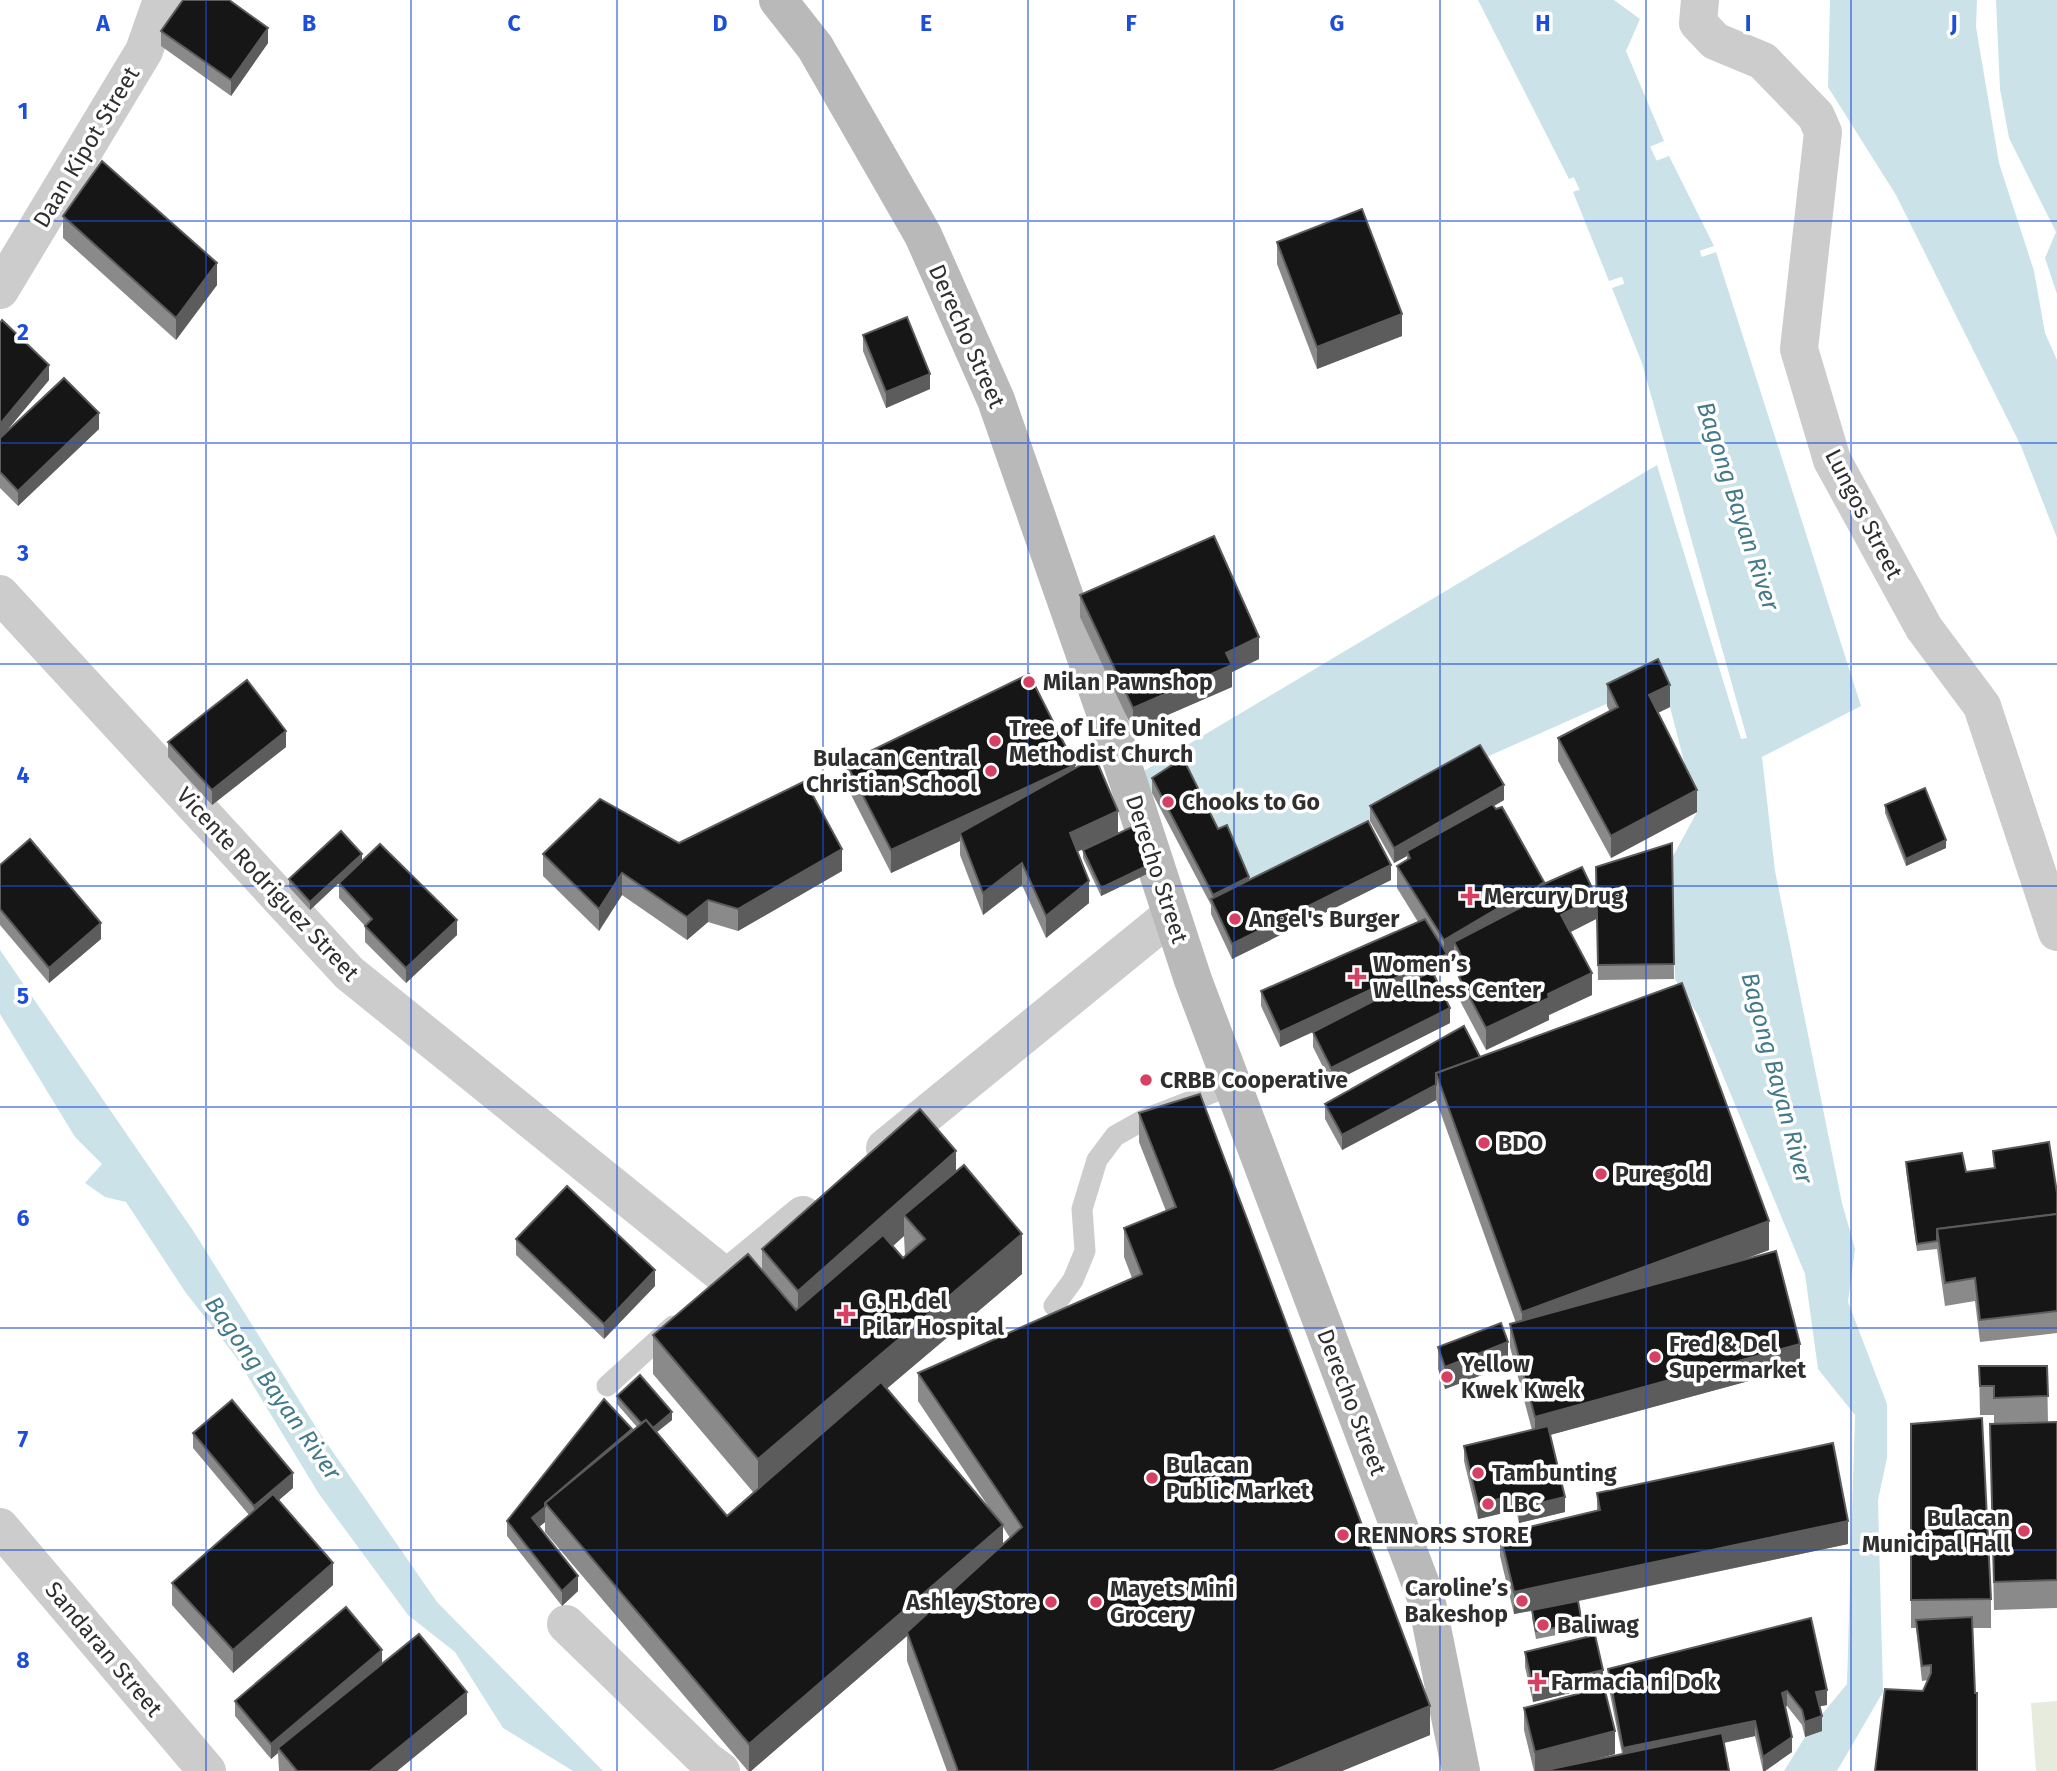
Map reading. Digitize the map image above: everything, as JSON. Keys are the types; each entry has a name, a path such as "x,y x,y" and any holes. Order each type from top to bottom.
{"main road":[{"name":"Derecho Street","path":"778,0 815,47 923,235 996,400 1113,734 1171,915 1426,1598 1453,1768"}],"street":[{"name":"Daan Kipot Street","path":"0,290 144,51 162,0"},
{"name":"Lungos Street","path":"1700,0 1698,23 1715,41 1763,61 1816,116 1823,132 1799,349 1832,460 1924,628 1982,706 2057,932"},
{"name":"Vicente Rodriguez Street","path":"0,594 349,974 722,1282 1171,915"},
{"name":"Sandaran Street","path":"0,1527 208,1771"},
{"path":"566,1624 706,1760 721,1771"}],"lane":[{"path":"1054,1306 1073,1280 1085,1251 1082,1209 1097,1160 1115,1136 1145,1119 1232,1084"},
{"path":"607,1386 685,1315"}],"shaded area":[{"path":"2057,1701 2057,1771 2036,1771 2031,1703"}],"water":[{"path":"1478,0 1614,0 1640,19 1626,51 1664,141 1569,179"},
{"path":"1830,0 1977,0 1976,27 1999,163 2034,271 2045,333 2057,360 2057,538 2021,446 1896,195 1828,87"},
{"path":"1996,0 2057,0 2057,294 2045,258 2056,232 2009,138 2000,89"},
{"path":"1669,156 1714,246 1609,281 1573,192"},
{"path":"1716,252 1861,706 1762,757 1775,871 1842,1203 1855,1249 1848,1302 1887,1404 1887,1458 1878,1500 1883,1692 1837,1771 1784,1771 1805,1737 1822,1731 1819,1718 1847,1684 1855,1415 1818,1369 1805,1274 1698,1015 1675,979 1672,858 1697,812 1670,707 1658,681 1480,760 1249,892 1152,793 1142,772 1657,465 1741,739 1747,738 1642,363 1612,288"},
{"path":"0,950 194,1232 317,1429 437,1602 603,1771 573,1771 503,1728 455,1652 408,1615 319,1494 236,1357 186,1293 126,1202 105,1197 85,1183 102,1164 75,1137 0,1014"}],"building":[{"path":"183,0 229,0 268,28 231,80 161,31"},
{"path":"102,161 217,263 176,318 63,216"},
{"path":"1362,209 1402,314 1317,347 1277,242"},
{"path":"907,317 930,374 886,392 863,335"},
{"path":"2,320 49,365 0,424 0,323"},
{"path":"64,378 99,413 18,491 0,472 0,438"},
{"path":"1214,536 1259,637 1226,653 1232,665 1133,708 1080,595"},
{"path":"1658,659 1670,685 1649,695 1697,790 1611,836 1558,738 1618,707 1607,684"},
{"name":"Tree of Life United Methodist Church","path":"1029,674 1075,765 891,850 846,763"},
{"path":"247,680 286,731 212,790 168,742"},
{"path":"1480,745 1504,785 1394,848 1370,806"},
{"path":"1095,757 1118,811 1070,833 1089,881 1046,916 1022,863 983,893 960,833"},
{"path":"1183,758 1218,829 1227,825 1249,877 1213,895 1152,778"},
{"path":"805,781 842,849 738,909 708,900 687,917 622,873 599,909 543,854 600,799 679,843"},
{"path":"1925,788 1946,840 1906,859 1885,805"},
{"path":"1492,804 1496,809 1502,807 1544,882 1537,887 1582,867 1596,896 1561,915 1592,973 1548,994 1549,998 1486,1028 1459,977 1469,971 1454,942 1533,901 1527,891 1444,940 1397,866 1410,858 1407,851"},
{"path":"1368,821 1391,865 1232,944 1211,899"},
{"path":"1134,826 1151,864 1101,888 1083,850"},
{"path":"341,831 362,854 310,902 289,879"},
{"path":"30,839 101,923 49,968 0,909 0,865"},
{"path":"1672,843 1674,964 1598,965 1596,867"},
{"path":"380,844 457,920 406,968 365,926 372,919 339,883"},
{"path":"1425,919 1447,954 1280,1032 1261,991"},
{"path":"1432,971 1450,1008 1331,1068 1313,1032"},
{"name":"Puregold","path":"1682,983 1769,1221 1522,1312 1436,1073"},
{"path":"1464,1026 1480,1057 1436,1073 1436,1085 1342,1135 1325,1104"},
{"name":"Bulacan Public Market","path":"1200,1094 1430,1706 1273,1771 958,1771 907,1632 1022,1527 918,1373 1142,1274 1124,1228 1176,1207 1139,1113"},
{"path":"920,1109 956,1151 798,1291 762,1249"},
{"path":"2049,1142 2057,1193 2057,1214 1937,1229 1937,1241 1917,1244 1906,1162 1962,1153 1966,1172 1995,1168 1993,1151"},
{"path":"964,1165 1022,1234 758,1459 653,1335 748,1254 796,1310 883,1235 903,1258 925,1239 904,1215"},
{"path":"567,1186 655,1270 604,1324 516,1239"},
{"path":"2057,1214 2057,1311 1980,1320 1975,1278 1945,1283 1937,1229"},
{"name":"Fred & Del Supermarket","path":"1776,1251 1800,1344 1535,1417 1510,1324"},
{"path":"1501,1323 1508,1342 1445,1367 1438,1347"},
{"path":"1979,1366 2047,1366 2048,1396 1994,1398 1994,1386 1980,1386"},
{"path":"640,1375 672,1412 653,1428 646,1420 641,1423 617,1396"},
{"path":"881,1382 1003,1525 749,1744 545,1503 646,1420 727,1516"},
{"path":"604,1399 632,1429 545,1503 545,1507 532,1518 578,1576 562,1591 507,1521"},
{"path":"232,1400 293,1473 254,1506 193,1433"},
{"path":"1982,1418 1991,1599 1911,1600 1911,1424"},
{"name":"Bulacan Municipal Hall","path":"2057,1422 2057,1580 1994,1582 1990,1424"},
{"path":"1548,1426 1565,1497 1519,1508 1516,1495 1478,1504 1464,1446"},
{"path":"1833,1443 1848,1521 1514,1592 1500,1534 1600,1510 1597,1493"},
{"path":"273,1494 333,1563 233,1650 172,1583"},
{"path":"1578,1601 1582,1623 1536,1631 1532,1610"},
{"path":"346,1607 382,1650 271,1744 235,1701"},
{"path":"1972,1617 1977,1693 1977,1771 1875,1771 1885,1689 1923,1691 1931,1673 1931,1665 1922,1666 1916,1620"},
{"path":"1811,1618 1827,1690 1816,1692 1822,1716 1805,1722 1802,1710 1787,1691 1782,1693 1792,1737 1763,1757 1755,1721 1623,1748 1608,1669"},
{"path":"419,1634 467,1692 370,1771 297,1771 278,1748"},
{"path":"1595,1635 1603,1670 1533,1687 1525,1652"},
{"path":"1604,1687 1615,1731 1535,1752 1524,1708"},
{"path":"1722,1733 1729,1771 1542,1771"}],"waterway":[{"name":"Bagong Bayan River","path":"1534,0 1661,264 1697,378"}],"place":[{"name":"Milan Pawnshop","path":"1029,682"},
{"name":"Tree of Life United Methodist Church","path":"995,741"},
{"name":"Bulacan Central Christian School","path":"991,771"},
{"name":"Chooks to Go","path":"1168,802"},
{"name":"Mercury Drug","path":"1470,896"},
{"name":"Angel's Burger","path":"1235,919"},
{"name":"Women’s Wellness Center","path":"1357,977"},
{"name":"CRBB Cooperative","path":"1146,1080"},
{"name":"BDO","path":"1484,1143"},
{"name":"Puregold","path":"1601,1174"},
{"name":"G. H. del Pilar Hospital","path":"846,1314"},
{"name":"Fred & Del Supermarket","path":"1655,1357"},
{"name":"Yellow Kwek Kwek","path":"1447,1377"},
{"name":"Tambunting","path":"1478,1473"},
{"name":"Bulacan Public Market","path":"1152,1478"},
{"name":"LBC","path":"1488,1504"},
{"name":"Bulacan Municipal Hall","path":"2024,1531"},
{"name":"RENNORS STORE","path":"1343,1535"},
{"name":"Caroline’s Bakeshop","path":"1522,1601"},
{"name":"Ashley Store","path":"1051,1602"},
{"name":"Mayets Mini Grocery","path":"1096,1602"},
{"name":"Baliwag","path":"1543,1625"},
{"name":"Farmacia ni Dok","path":"1537,1682"}]}
